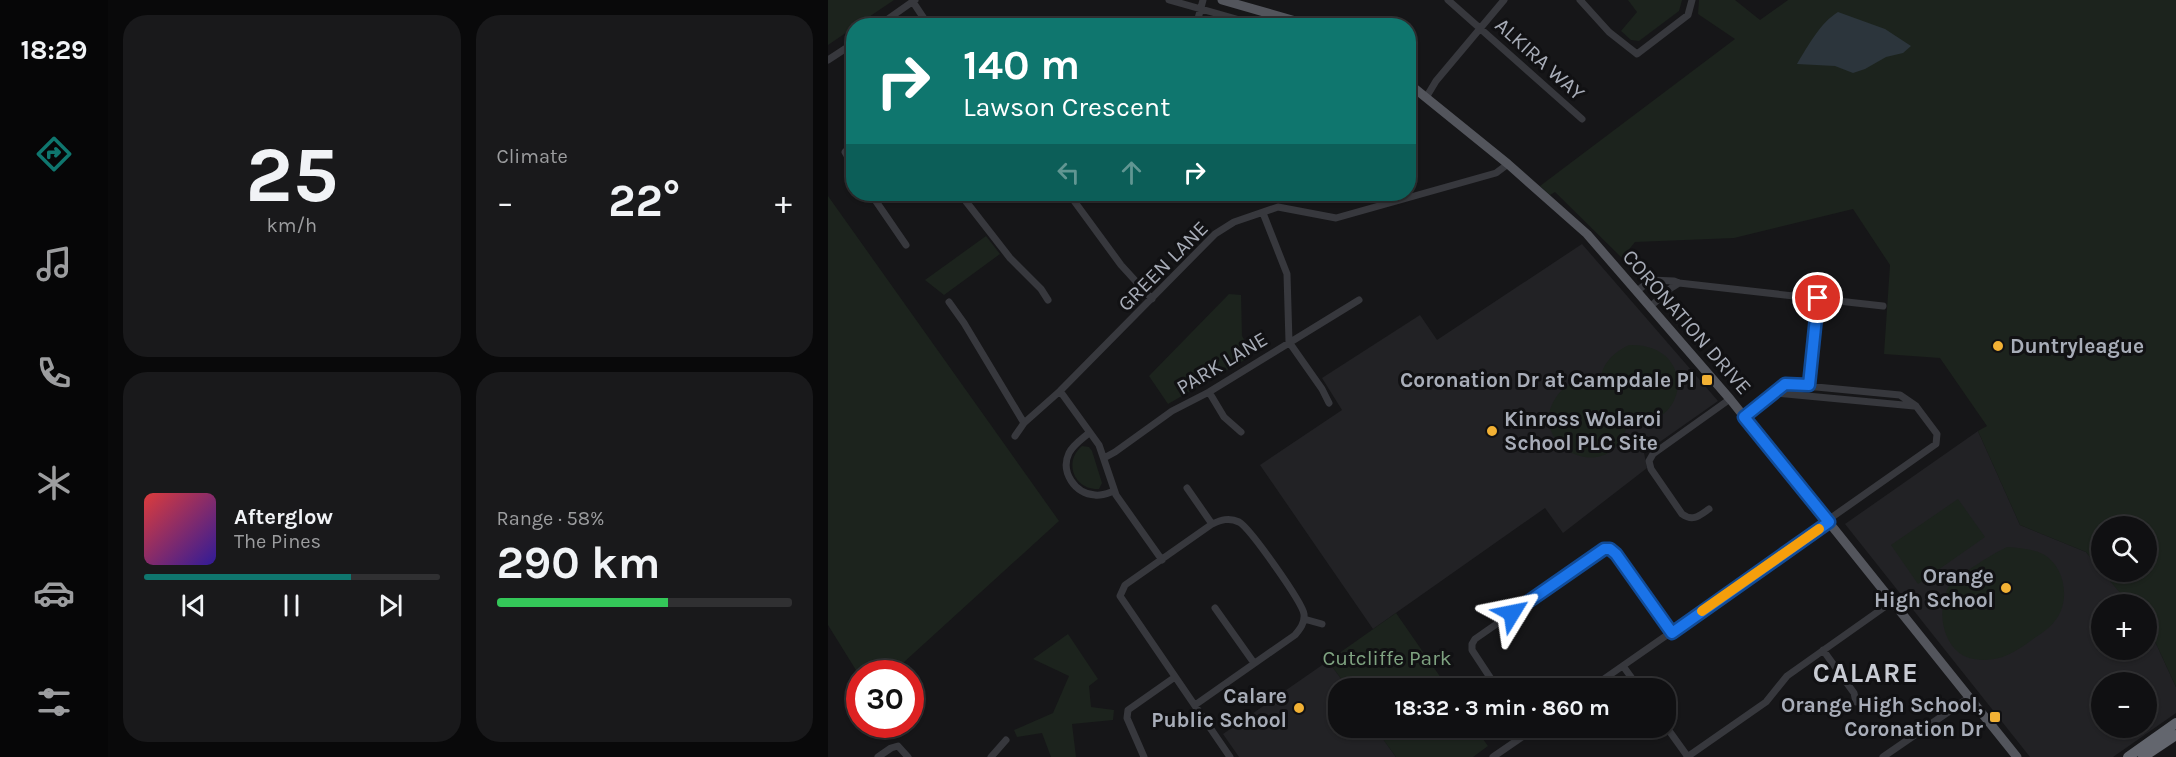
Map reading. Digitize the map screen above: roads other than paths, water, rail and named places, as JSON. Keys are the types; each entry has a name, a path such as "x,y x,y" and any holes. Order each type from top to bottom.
{"highway":[{"path":"2127,757 2176,723"},
{"path":"2143,757 2176,735"}],"main road":[{"path":"1222,0 1285,18"},
{"name":"CORONATION DRIVE","path":"1416,88 1508,164 1587,234 1730,399 2017,757"}],"street":[{"path":"1169,0 1233,18"},
{"path":"1198,18 1203,0"},
{"name":"ALKIRA WAY","path":"1449,0 1582,119"},
{"path":"1427,96 1436,81 1503,0"},
{"path":"1580,0 1609,32 1637,54 1688,15 1692,0"},
{"path":"890,18 914,1 925,18"},
{"path":"828,60 846,48"},
{"name":"GREEN LANE","path":"1416,196 1496,173 1508,164"},
{"path":"876,201 906,245"},
{"path":"968,201 1010,258 1041,289 1048,300"},
{"path":"1075,201 1121,265 1152,299"},
{"name":"GREEN LANE","path":"1015,436 1024,423 1060,391 1215,234 1234,222 1278,207 1336,218 1396,201"},
{"path":"1263,213 1287,274 1289,342 1322,389 1329,404"},
{"path":"1638,291 1651,280 1674,281 1883,306"},
{"path":"1651,306 1679,283"},
{"path":"1808,395 1818,298"},
{"name":"PARK LANE","path":"1104,458 1172,411 1209,392 1359,300"},
{"path":"949,303 964,323 1024,423"},
{"path":"1606,678 1934,446 1937,441 1937,434 1916,406 1900,395 1785,384 1744,417"},
{"path":"1060,391 1104,458 1114,491 1162,560"},
{"path":"1209,392 1224,417 1241,432"},
{"path":"1776,393 1916,406"},
{"path":"1709,509 1694,518 1682,514 1651,469 1649,461 1653,454 1730,399"},
{"path":"1089,433 1068,455 1066,464 1068,475 1077,488 1087,494 1099,495 1114,491"},
{"path":"1186,488 1212,525"},
{"path":"1195,705 1298,632 1304,619 1299,603 1245,526 1229,519 1212,525 1125,585 1121,592 1123,602 1230,757"},
{"path":"1490,678 1472,650 1475,639 1604,549 1610,549 1616,554 1672,633"},
{"path":"1674,738 1688,757 1766,702 1787,676 1893,601"},
{"path":"1215,608 1254,663"},
{"path":"1304,619 1322,624"},
{"path":"1823,650 1854,693 1856,702"},
{"path":"1623,666 1632,678"},
{"path":"1144,757 1127,718 1128,710 1175,677"},
{"path":"1883,757 1970,697"},
{"path":"1493,757 1516,738"},
{"path":"991,757 1006,740"},
{"path":"878,757 898,746 908,757"}],"place":[{"name":"Duntryleague","path":"1998,346"},
{"name":"Coronation Dr at Campdale Pl","path":"1707,380"},
{"name":"Kinross Wolaroi School PLC Site","path":"1492,431"},
{"name":"Orange High School","path":"2006,588"},
{"name":"Calare Public School","path":"1299,708"},
{"name":"Orange High School, Coronation Dr","path":"1995,717"}],"district":[{"name":"CALARE","path":"1866,673"}],"park label":[{"name":"Cutcliffe Park","path":"1387,658"}]}
